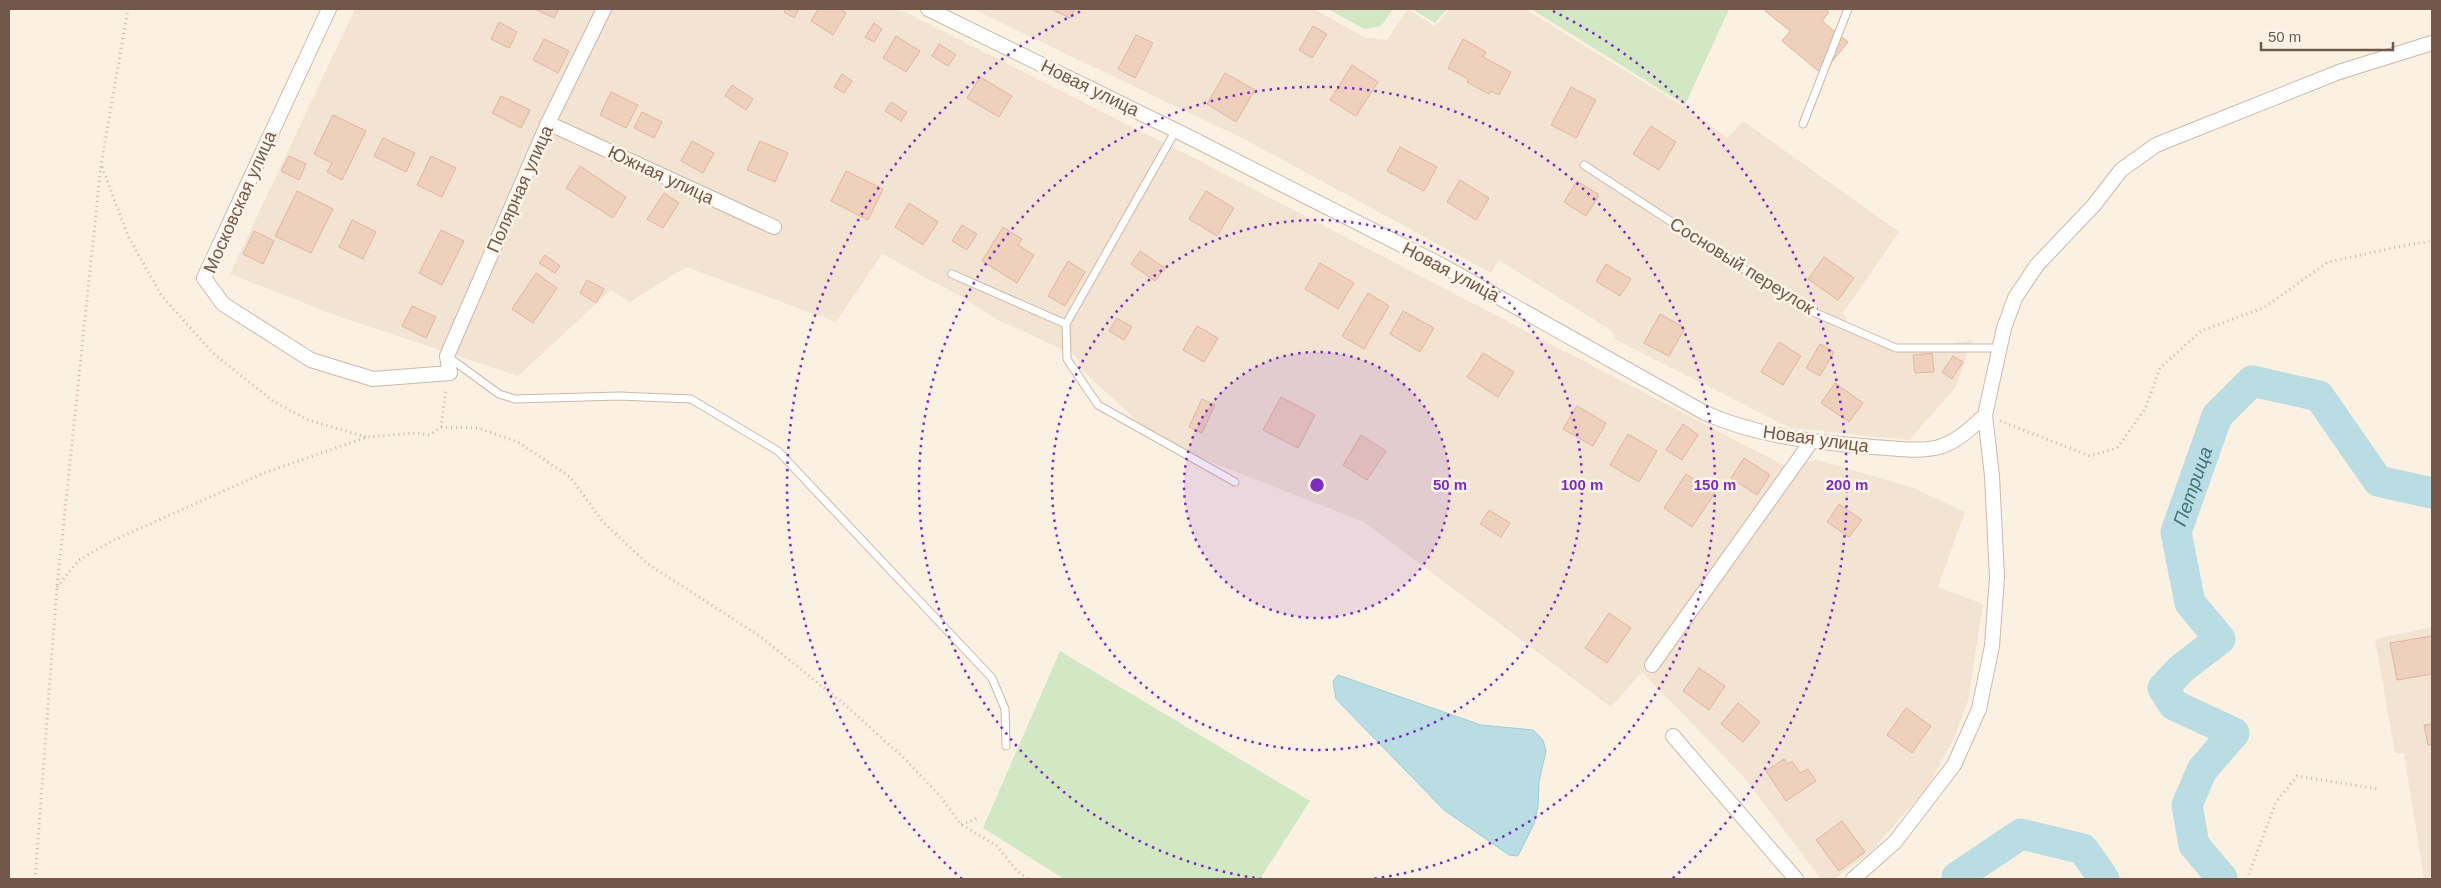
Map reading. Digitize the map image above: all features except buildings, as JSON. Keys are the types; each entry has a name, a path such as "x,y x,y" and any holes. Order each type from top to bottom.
{"street":[{"name":"Московская улица","path":"328,9 204,278 223,304 311,360 373,379 450,373"},
{"name":"Полярная улица","path":"447,356 548,123 604,9"},
{"name":"Новая улица","path":"928,9 1176,130 1443,266 1706,412 1733,425 1773,436 1811,442 1910,450 1935,448 1961,437 1985,415"},
{"path":"1853,879 1895,842 1954,765 1978,709 1992,646 1996,577 1992,476 1985,415 2004,328 2015,298 2038,264 2094,205 2122,170 2156,145 2339,72 2432,43"},
{"name":"Южная улица","path":"548,123 774,227"},
{"path":"447,356 450,373"},
{"path":"1652,665 1811,442"},
{"path":"1672,736 1796,879"}],"lane":[{"path":"1803,124 1848,9"},
{"path":"1176,130 1066,324 1067,359 1098,405 1235,482"},
{"name":"Сосновый переулок","path":"1584,165 1802,308 1896,348 1999,348"},
{"path":"952,274 1066,324"},
{"path":"447,356 499,394 515,399 619,396 691,399 778,451 992,678 1004,709 1006,746"}],"path":[{"path":"35,879 57,587 101,165 128,9"},
{"path":"101,165 128,236 161,295 213,353 280,405 308,420 367,438"},
{"path":"1985,415 2090,456 2117,448 2145,409 2160,368 2201,332 2265,307 2328,262 2432,241"},
{"path":"441,427 442,402 450,373"},
{"path":"57,587 67,572 79,560 114,540 264,472 367,438 416,434 430,435 441,427 478,428 518,442 570,477 603,522 648,564 761,637 845,705 903,757 941,797 962,825 997,846 1022,879"},
{"path":"2247,879 2276,802 2297,776 2378,789"},
{"path":"962,825 978,818"},
{"path":"1017,871 1028,879"}],"shaded area":[{"path":"355,9 899,9 1186,154 1785,466 1818,460 1911,487 1965,512 1938,587 1983,604 1968,701 1953,740 1928,786 1872,851 1834,879 1821,879 1744,777 1642,672 1611,707 1364,522 1160,442 1083,371 1075,355 996,319 962,297 882,254 836,322 686,267 630,302 611,290 518,376 335,315 230,274"},
{"path":"973,9 1314,9 1366,38 1387,40 1408,9 1435,26 1450,9 1525,9 1686,108 1728,138 1743,121 1899,232 1843,313 1850,328 1915,350 1972,340 1956,387 1909,440 1791,428 1616,340 1611,330 1499,260 1491,273 1244,139"},
{"path":"2432,627 2432,879 2424,879 2404,753 2395,753 2375,639"}],"green space":[{"path":"1328,9 1393,9 1381,26 1364,29"},
{"path":"1412,9 1447,9 1435,23"},
{"path":"1531,9 1729,9 1685,105"},
{"path":"1060,651 1310,801 1260,879 1064,879 983,828"}],"water":[{"path":"1338,675 1481,725 1533,730 1543,740 1546,751 1539,782 1538,807 1534,824 1518,856 1509,855 1444,810 1336,699 1333,681"}],"waterway":[{"name":"Петрица","path":"2221,879 2194,845 2187,805 2202,770 2234,733 2174,705 2163,688 2181,669 2220,639 2190,603 2176,532 2217,416 2252,381 2319,396 2378,481 2432,493"},
{"name":"Петрица","path":"1957,879 1957,877 2021,834 2083,849 2104,879"}]}
